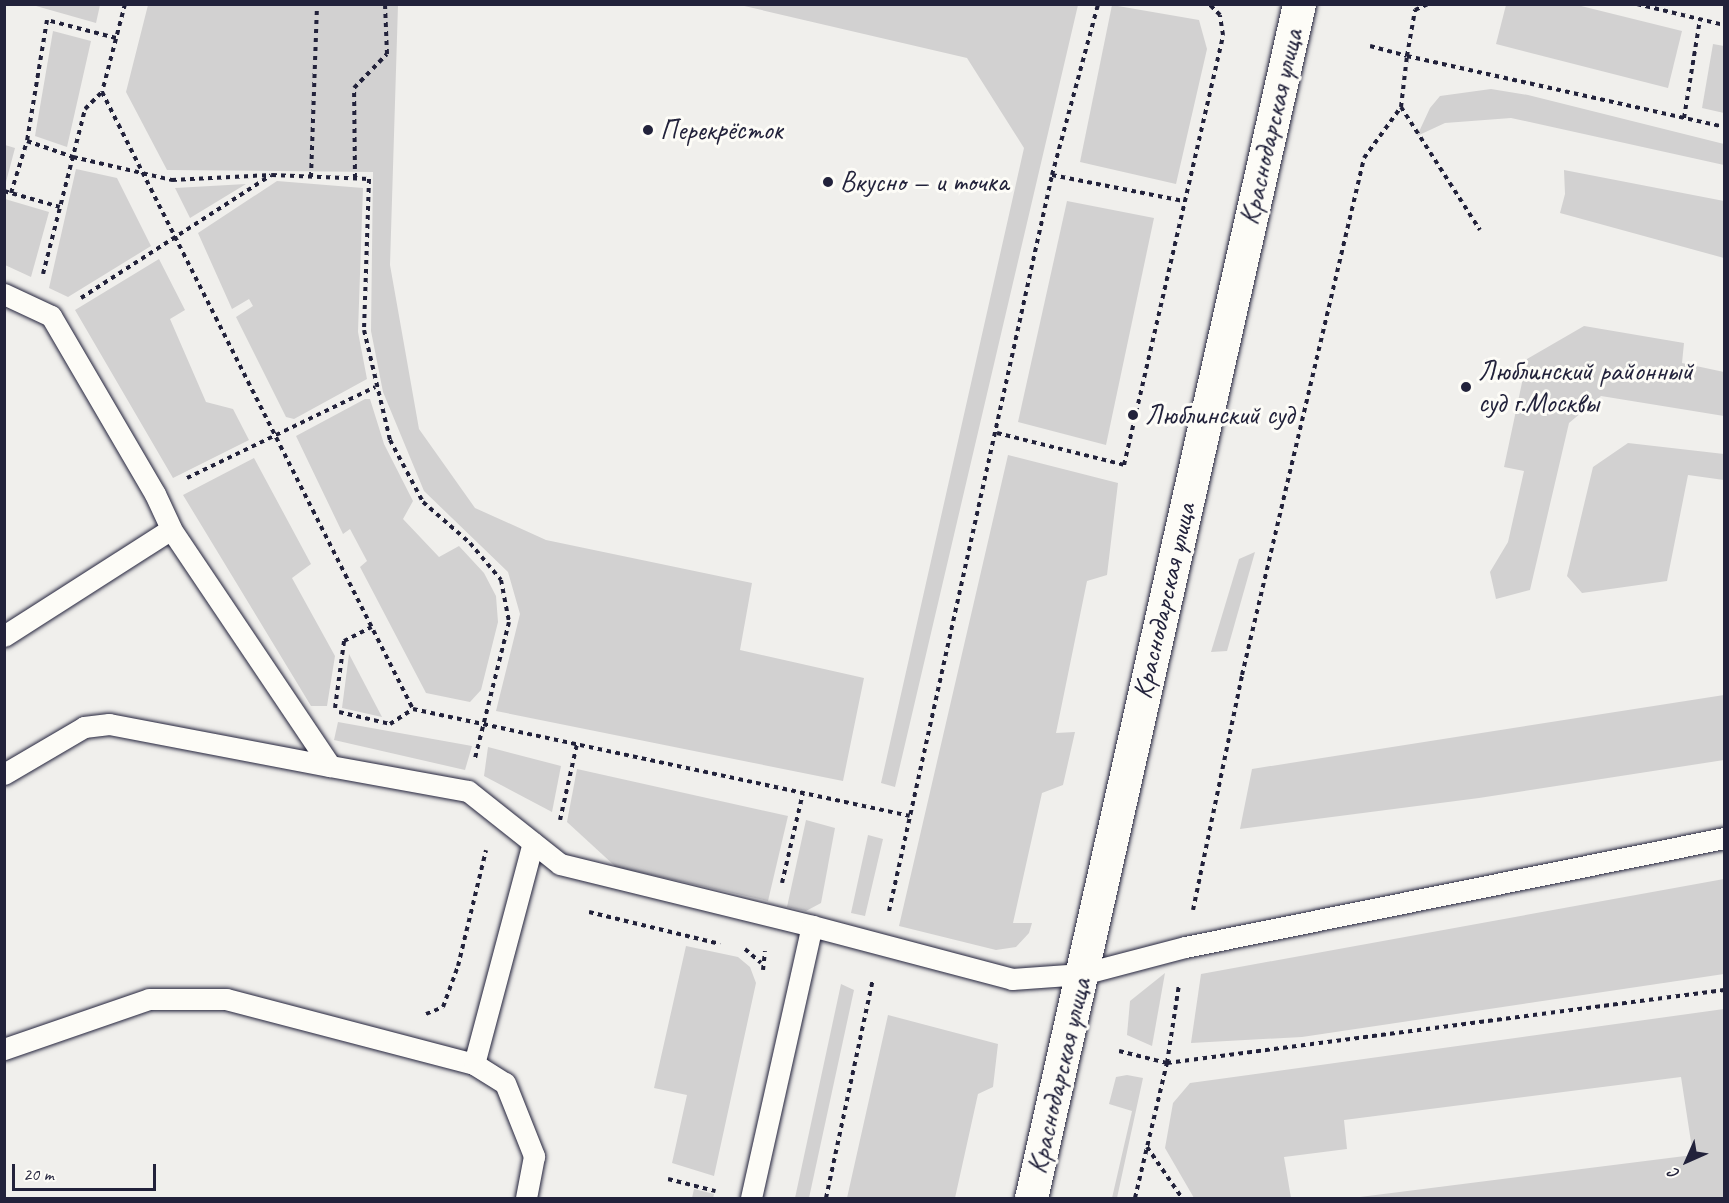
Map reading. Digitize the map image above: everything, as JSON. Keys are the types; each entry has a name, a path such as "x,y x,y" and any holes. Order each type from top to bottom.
{"street":[{"name":"Краснодарская улица","path":"1031,1198 1299,4"}],"lane":[{"path":"4,294 42,312 155,494 171,529 330,766"},
{"path":"4,636 171,529"},
{"path":"4,774 84,727 109,724 468,791 560,864 812,926 1012,979 1082,974 1185,947 1725,838"},
{"path":"474,1064 533,843"},
{"path":"751,1198 812,926"},
{"path":"4,1049 149,999 226,999 474,1064 505,1083 534,1156 526,1198"}],"path":[{"path":"42,312 60,207 85,109 102,92 125,4"},
{"path":"311,177 317,4"},
{"path":"355,178 354,88 387,54 385,4"},
{"path":"826,1198 997,433 1052,175 1098,4"},
{"path":"997,433 1124,465 1223,35 1220,15 1209,4"},
{"path":"1135,1198 1167,1063 1185,947 1242,675 1364,158 1401,107 1415,10 1428,4"},
{"path":"1637,4 1725,25"},
{"path":"1684,118 1700,19"},
{"path":"11,193 27,141 47,20 116,38"},
{"path":"1370,46 1725,127"},
{"path":"102,92 412,709"},
{"path":"1401,107 1480,230"},
{"path":"27,141 73,157 145,176 172,180 272,175 369,179 364,330 375,387 390,440 423,502 470,543 501,580 509,622 482,724"},
{"path":"42,312 176,238 272,175"},
{"path":"1052,175 1183,201"},
{"path":"4,191 60,207"},
{"path":"155,494 375,387"},
{"path":"372,627 344,641 335,711 390,724 412,709 910,816"},
{"path":"551,857 577,744"},
{"path":"424,1015 443,1007 458,966 486,848 482,841"},
{"path":"589,912 726,945"},
{"path":"736,947 747,949 762,964"},
{"path":"1119,1051 1167,1063 1725,990"},
{"path":"1147,1147 1182,1198"},
{"path":"668,1179 722,1192"}],"shaded area":[{"path":"29,4 100,4 100,5 96,23"},
{"path":"148,5 398,5 390,265 419,429 475,508 546,540 752,583 740,650 864,678 843,781 496,711 520,614 508,572 424,491 383,392 371,331 373,172 167,170 126,92"},
{"path":"740,5 1078,5 895,787 881,783 1024,148 967,58"},
{"path":"1112,5 1199,20 1207,49 1176,184 1080,162"},
{"path":"1506,5 1577,5 1682,31 1668,88 1496,44"},
{"path":"53,31 91,41 67,147 35,136"},
{"path":"1713,44 1724,46 1724,113 1702,108"},
{"path":"1491,89 1528,95 1724,144 1724,165 1511,118 1445,123 1417,136 1430,108 1440,96"},
{"path":"5,145 15,148 6,182 4,182"},
{"path":"76,169 117,178 151,246 68,297 49,288"},
{"path":"1564,170 1724,201 1724,258 1560,213 1565,194"},
{"path":"277,181 363,188 358,332 367,379 294,419 286,417 236,317 253,306 249,299 232,309 198,233"},
{"path":"246,184 190,218 175,188"},
{"path":"5,199 49,212 31,277 5,265"},
{"path":"1067,201 1154,218 1106,445 1018,422"},
{"path":"159,259 185,310 170,319 206,402 233,409 249,440 173,478 75,310"},
{"path":"1584,326 1684,343 1682,363 1724,372 1724,416 1601,396 1569,423 1530,590 1496,599 1490,572 1508,542 1524,471 1504,467 1527,359"},
{"path":"365,399 370,399 384,444 413,501 403,519 439,557 459,546 484,573 496,596 498,622 481,690 470,702 426,693 360,567 367,561 350,529 343,534 296,436"},
{"path":"1628,443 1724,454 1724,480 1688,475 1667,581 1582,593 1567,576 1593,467"},
{"path":"1008,455 1118,483 1107,575 1087,581 1056,733 1075,732 1063,785 1042,793 1013,923 1032,923 1029,933 1016,947 996,950 899,926"},
{"path":"254,458 311,564 292,578 335,656 327,706 311,706 183,495"},
{"path":"1255,552 1227,651 1211,652 1239,559"},
{"path":"349,654 382,717 342,708"},
{"path":"1724,695 1724,760 1479,798 1240,829 1252,769"},
{"path":"338,722 472,746 465,770 334,740"},
{"path":"488,747 561,766 552,812 484,776"},
{"path":"577,769 788,816 768,901 616,867 567,822"},
{"path":"806,820 835,828 821,903 806,911 787,907"},
{"path":"868,835 883,839 865,916 851,913"},
{"path":"1724,879 1724,974 1302,1037 1191,1043 1201,974"},
{"path":"686,946 738,957 750,967 756,983 714,1176 672,1163 687,1095 654,1088"},
{"path":"1165,973 1152,1046 1127,1035 1130,1001"},
{"path":"841,984 854,990 809,1198 795,1198"},
{"path":"1724,1009 1724,1198 1352,1198 1693,1155 1681,1077 1344,1120 1347,1149 1284,1157 1291,1198 1194,1198 1165,1148 1173,1103 1190,1083"},
{"path":"888,1015 998,1044 993,1087 978,1094 955,1198 847,1198"},
{"path":"1127,1075 1143,1078 1117,1198 1112,1198 1132,1111 1109,1104 1116,1077"},
{"path":"694,1189 714,1194 713,1198 692,1198"}],"place":[{"name":"Перекрёсток","path":"648,130"},
{"name":"Вкусно — и точка","path":"828,182"},
{"name":"Люблинский районный суд г.Москвы","path":"1466,387"},
{"name":"Люблинский суд","path":"1133,415"}]}
